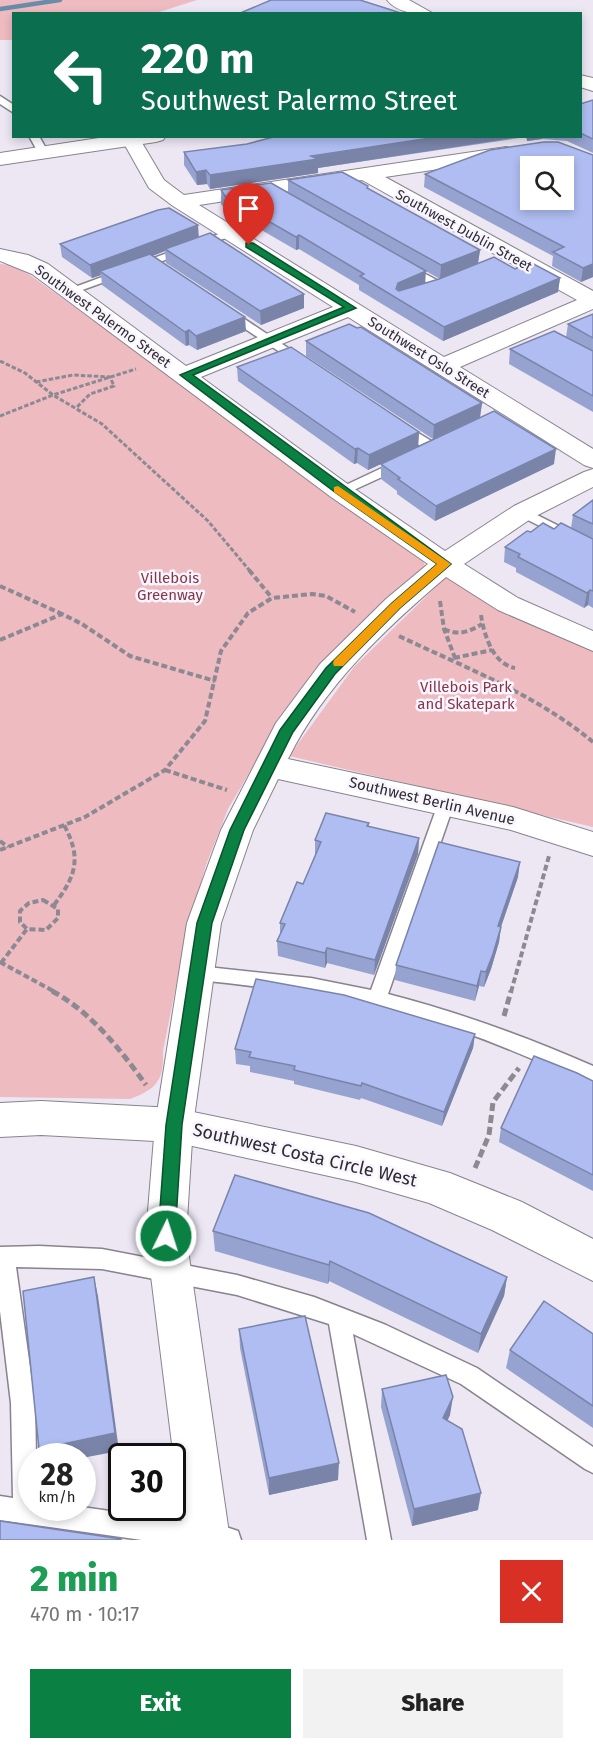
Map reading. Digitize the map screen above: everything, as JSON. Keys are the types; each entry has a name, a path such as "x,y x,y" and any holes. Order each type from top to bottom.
{"street":[{"path":"395,0 422,12"},
{"path":"0,159 39,144 144,138"},
{"name":"Southwest Oslo Street","path":"131,140 156,184 180,202 443,366 508,413 593,460"},
{"path":"180,202 531,149"},
{"name":"Southwest Dublin Street","path":"367,175 507,258 593,300"},
{"name":"Southwest Palermo Street","path":"0,255 20,260 40,269 340,491 445,564 508,604 593,642"},
{"path":"443,366 538,330 593,300"},
{"path":"185,375 351,308"},
{"path":"215,1539 166,1236 174,1125 204,923 218,880 237,830 287,730 330,671 377,624 445,564 523,512 593,477"},
{"name":"Southwest Berlin Avenue","path":"269,766 513,819 593,843"},
{"name":"Southwest Costa Circle West","path":"0,1120 62,1119 174,1125 356,1164 435,1186 507,1216 593,1261"}],"lane":[{"path":"0,99 12,108"},
{"path":"270,189 290,201"},
{"path":"70,291 157,265 230,233"},
{"path":"400,263 445,284 421,294"},
{"path":"221,307 318,372"},
{"path":"340,491 427,450 385,416"},
{"path":"523,512 593,549"},
{"path":"377,998 446,804"},
{"path":"198,973 269,980 377,998 528,1048 593,1075"},
{"path":"24,1443 23,1403 2,1257 102,1259 237,1285 314,1307 378,1333 469,1376 593,1461"},
{"path":"339,1317 379,1540"},
{"path":"0,1508 18,1510"},
{"path":"94,1521 215,1539"}],"path":[{"path":"0,416 53,395 165,360"},
{"path":"0,362 25,373 53,395 102,424 208,521 272,598"},
{"path":"35,382 61,375 90,374 110,377"},
{"path":"76,408 90,394 114,386 110,377"},
{"path":"0,586 82,624 130,656 215,681"},
{"path":"0,850 85,817 165,770 205,722 221,651 248,613 272,598 298,594 326,596 377,624 538,702 563,717 593,742"},
{"path":"439,595 444,629 453,660"},
{"path":"481,610 482,624 492,650 508,667 515,668"},
{"path":"0,640 62,614"},
{"path":"444,629 464,633 482,624"},
{"path":"453,660 492,650"},
{"path":"165,770 230,790"},
{"path":"54,905 68,888 74,873 74,848 64,825"},
{"path":"0,841 9,848"},
{"path":"498,1038 550,852"},
{"path":"43,900 58,909 58,918 51,927 39,931 27,929 22,926 19,917 24,907 43,900"},
{"path":"27,929 0,963 68,999 107,1035 134,1068 174,1125"},
{"path":"459,1196 486,1144 493,1102 517,1072 528,1048"}],"green space":[{"path":"0,0 197,0 159,12 12,12 12,40 0,40"},
{"name":"Villebois Greenway","path":"0,264 11,265 30,275 413,550 423,560 425,568 269,739 228,809 206,865 186,936 160,1076 153,1087 130,1099 0,1097"},
{"name":"Villebois Park and Skatepark","path":"446,577 593,647 593,827 289,756 354,667"}],"building":[{"path":"271,0 360,0 398,12 243,12"},
{"path":"593,100 593,139 582,134 582,103"},
{"path":"270,138 430,138 311,156 318,159 210,175 206,170 196,172 184,152 247,144"},
{"path":"544,142 558,142 593,155 593,264 583,268 553,252 564,247 425,174 490,150"},
{"path":"342,172 480,250 441,265 288,180"},
{"path":"271,183 426,271 398,283 396,289 399,291 439,279 494,257 515,269 530,262 560,278 444,327 360,276 364,274 299,235 296,237 225,196 221,190"},
{"path":"169,208 198,225 90,265 60,244 158,210"},
{"path":"210,233 304,294 260,311 165,249"},
{"path":"150,254 245,317 196,336 189,330 185,332 100,271"},
{"path":"593,314 593,338 568,324"},
{"path":"349,324 357,328 361,327 482,403 434,425 306,341"},
{"path":"554,331 593,351 593,396 510,349"},
{"path":"291,347 419,432 369,455 358,448 355,449 237,367"},
{"path":"494,411 556,449 436,506 381,464"},
{"path":"593,500 593,524 573,515"},
{"path":"543,523 554,529 561,523 593,539 593,591 590,590 587,593 518,557 520,554 505,547"},
{"path":"326,813 369,823 367,826 419,838 375,960 327,948 325,953 277,941 285,924 280,923 297,882 303,884 321,842 315,840"},
{"path":"439,842 520,862 498,926 501,927 493,954 486,972 481,971 477,986 396,965"},
{"path":"256,979 344,995 475,1034 444,1112 362,1083 361,1086 294,1070 295,1066 249,1057 251,1052 235,1049"},
{"path":"534,1056 593,1081 593,1175 501,1128"},
{"path":"235,1175 369,1213 507,1277 481,1334 330,1261 329,1265 213,1231"},
{"path":"94,1277 115,1433 68,1443 38,1443 23,1291"},
{"path":"544,1301 593,1334 593,1406 510,1350"},
{"path":"305,1316 339,1463 269,1478 239,1329"},
{"path":"446,1375 453,1397 443,1418 462,1429 481,1493 414,1509 382,1389"},
{"path":"0,1521 121,1539 121,1540 0,1540"}],"waterway":[{"path":"0,9 60,0"}],"slow traffic":[{"path":"338,489 445,564 396,605 339,663"}],"route":[{"path":"166,1236 174,1125 183,1077 186,1041 204,923 237,830 287,730 330,671 396,605 445,564 340,491 185,375 351,308 249,245"}]}
